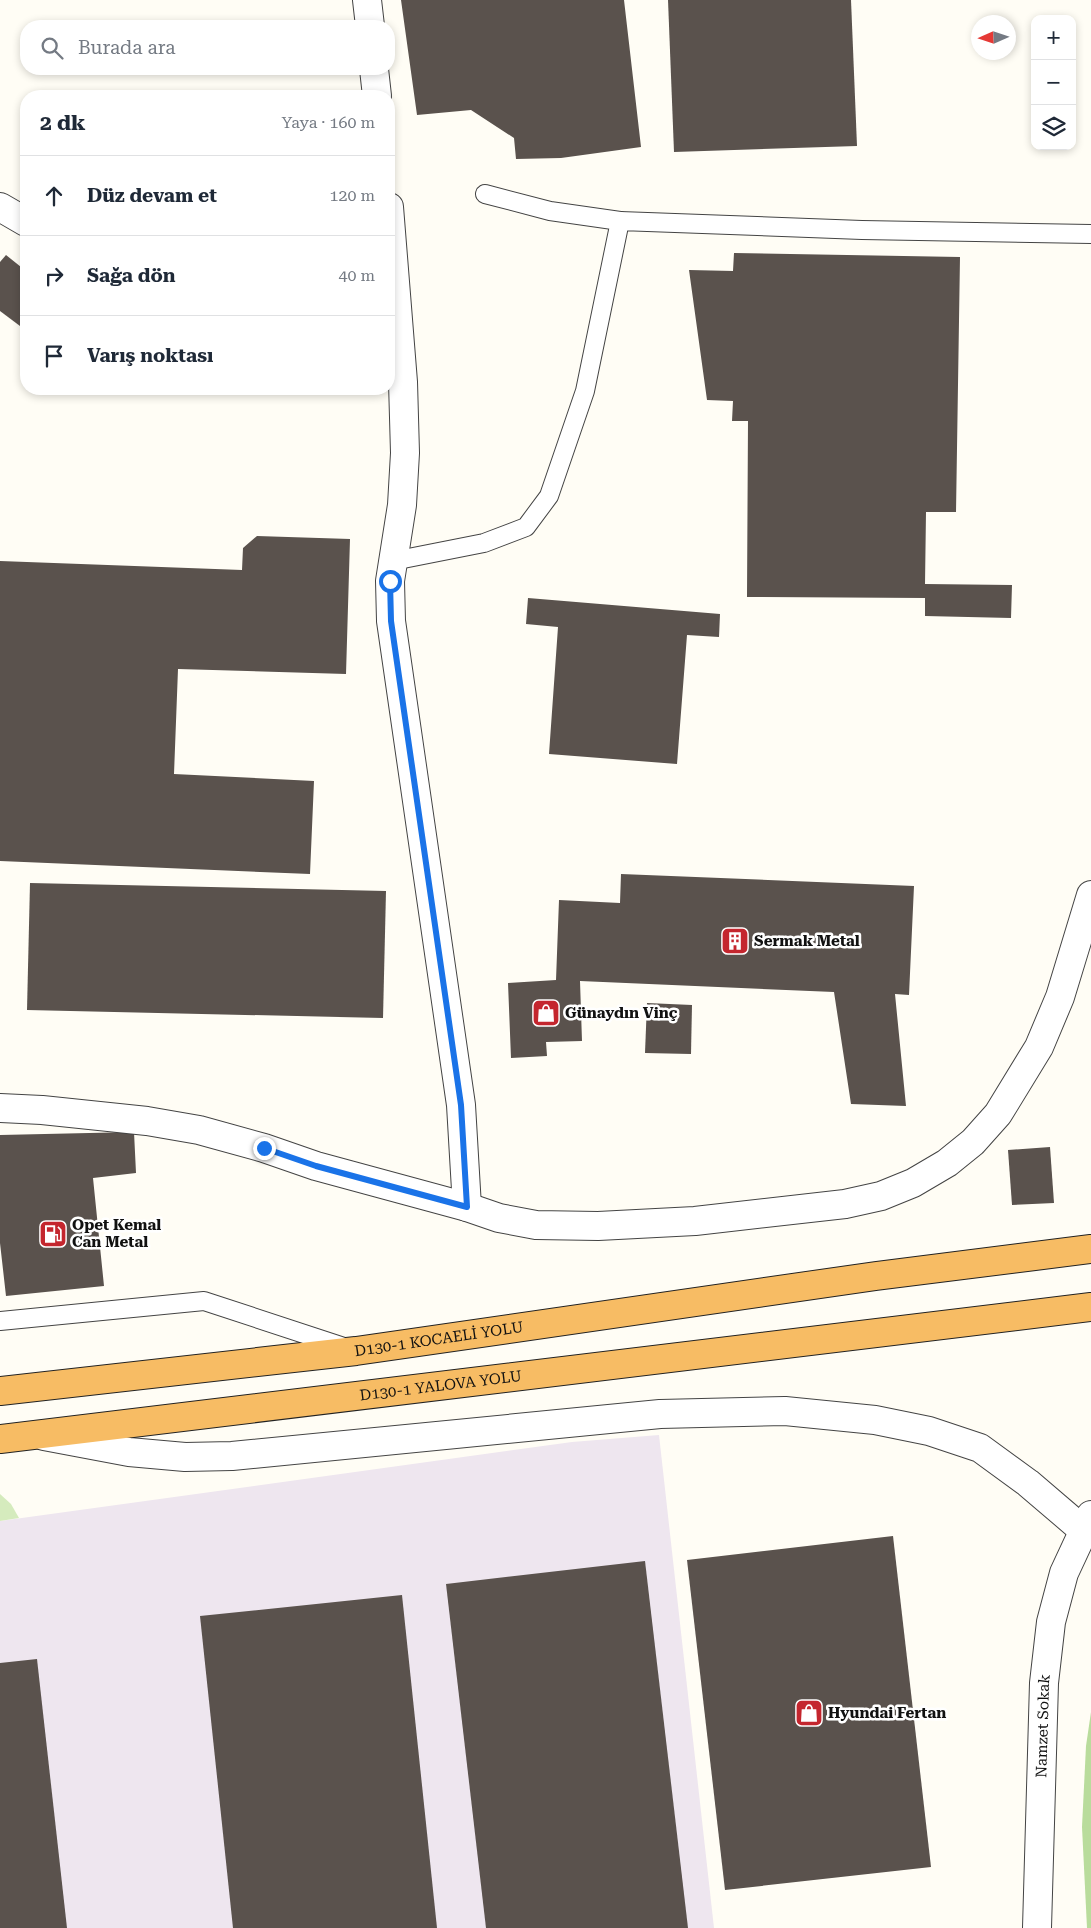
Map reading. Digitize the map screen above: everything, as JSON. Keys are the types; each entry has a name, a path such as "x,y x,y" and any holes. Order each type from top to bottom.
{"highway":[{"name":"D130-1 KOCAELİ YOLU","path":"0,1391 356,1351 876,1276 1091,1249"},
{"name":"D130-1 YALOVA YOLU","path":"0,1440 1091,1307"}],"street":[{"path":"367,0 369,20"},
{"path":"375,75 376,90"},
{"path":"0,207 20,219"},
{"path":"395,282 403,382 405,453 402,506 390,581 391,621 461,1105 467,1207"},
{"path":"0,1108 42,1110 147,1121 199,1130 264,1148 316,1166 467,1207 499,1218 536,1225 598,1226 695,1221 844,1204 881,1196 913,1183 947,1163 973,1142 998,1114 1039,1047 1060,997 1091,896"},
{"path":"38,1435 129,1452 185,1457 232,1456 660,1414 785,1411 875,1420 928,1431 980,1448 1087,1523"},
{"name":"Namzet Sokak","path":"1037,1928 1044,1683 1051,1622 1064,1573 1087,1523"}],"lane":[{"path":"485,194 550,211 620,221 862,230 1091,234"},
{"path":"392,561 484,543 526,527 549,496 585,391 620,221"},
{"path":"0,1321 204,1301 356,1351"}],"shaded area":[{"path":"659,1435 714,1928 0,1928 0,1521 572,1442"}],"green space":[{"path":"0,1494 11,1504 19,1518 0,1521"},
{"path":"1091,1712 1091,1928 1087,1928 1082,1827 1086,1746"}],"building":[{"path":"401,0 624,0 641,147 561,158 516,159 514,138 471,110 417,115"},
{"path":"668,0 851,0 857,146 674,152"},
{"path":"734,253 960,257 956,512 926,512 925,584 1012,585 1011,618 925,616 925,598 747,597 748,421 732,421 733,401 707,400 689,270 733,271"},
{"path":"6,255 20,266 20,326 0,311 0,262"},
{"path":"257,536 350,539 346,674 178,669 174,774 314,781 310,874 0,861 0,561 242,570 243,548"},
{"path":"528,598 720,614 719,637 687,635 677,764 549,754 558,627 526,624"},
{"name":"Sermak Metal","path":"621,874 914,886 909,995 895,994 906,1106 851,1104 834,992 580,981 582,1041 546,1042 547,1056 511,1058 508,983 556,980 559,900 620,903"},
{"path":"30,883 386,891 383,1018 27,1010"},
{"path":"647,1003 692,1005 691,1054 645,1053"},
{"path":"134,1132 136,1173 93,1178 104,1286 6,1296 0,1243 0,1135"},
{"path":"1050,1147 1054,1203 1012,1205 1008,1150"},
{"name":"Hyundai Fertan","path":"893,1536 931,1867 725,1890 687,1560"},
{"path":"645,1561 688,1928 486,1928 446,1584"},
{"path":"402,1595 437,1928 233,1928 200,1616"},
{"path":"37,1659 67,1928 0,1928 0,1663"}],"place":[{"name":"Sermak Metal","path":"735,941"},
{"name":"Günaydın Vinç","path":"546,1013"},
{"name":"Opet Kemal Can Metal","path":"53,1234"},
{"name":"Hyundai Fertan","path":"809,1713"}],"route":[{"path":"264,1148 316,1166 467,1207 461,1105 391,621 390,581"}]}
